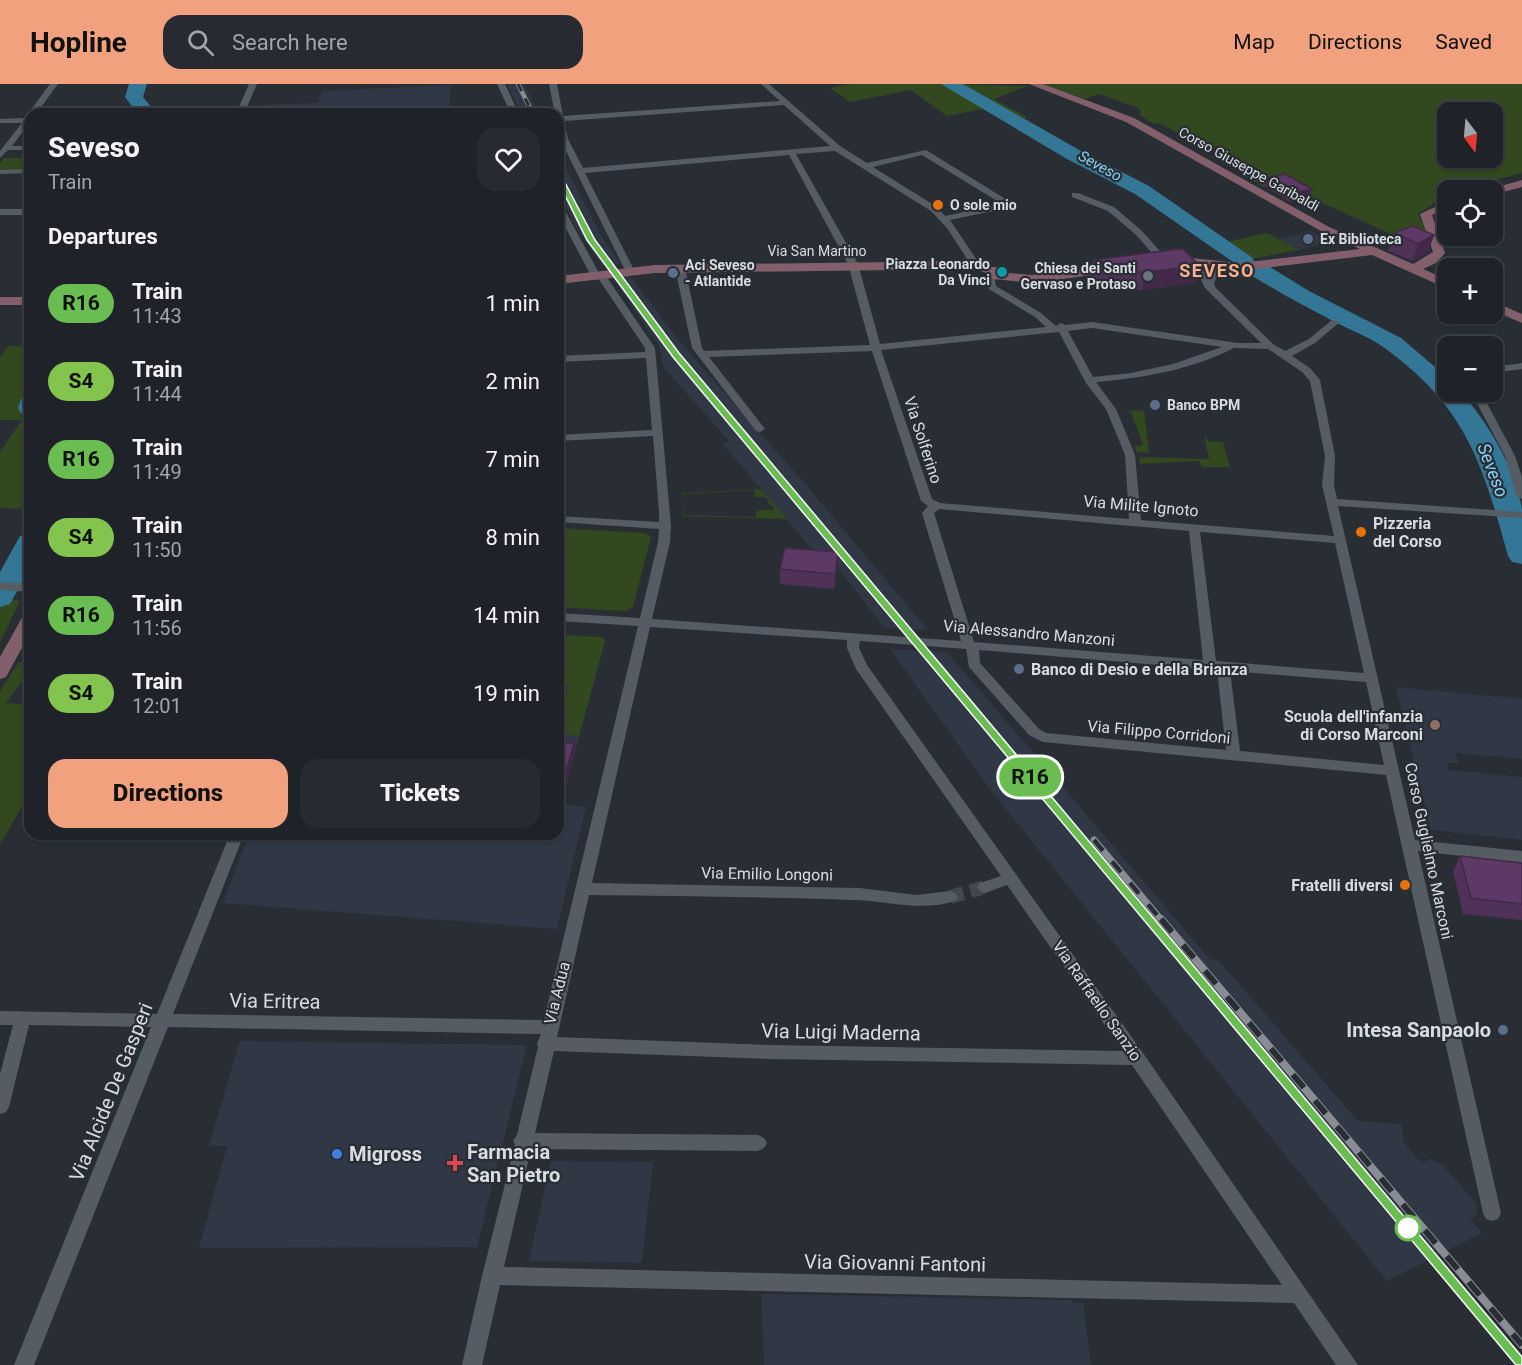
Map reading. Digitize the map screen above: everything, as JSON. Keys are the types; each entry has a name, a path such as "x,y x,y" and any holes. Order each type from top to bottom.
{"street":[{"path":"37,108 54,84"},
{"path":"243,108 253,84"},
{"path":"501,84 512,108"},
{"path":"554,84 557,108"},
{"path":"765,84 837,148 918,198 944,219 989,269 1030,279 1127,266"},
{"name":"Corso Giuseppe Garibaldi","path":"1034,84 1130,120 1280,204 1352,248"},
{"path":"564,119 785,103"},
{"path":"0,121 24,118"},
{"path":"3,152 24,125"},
{"path":"564,139 629,270"},
{"path":"581,171 837,148"},
{"path":"3,152 24,149"},
{"name":"Via Solferino","path":"791,152 853,266 876,348 924,498 938,506"},
{"path":"866,165 923,152 1009,205 944,219"},
{"path":"0,171 24,171"},
{"path":"1503,189 1522,183"},
{"path":"1075,195 1111,208 1142,236 1164,261"},
{"path":"1280,204 1290,214 1332,238 1335,245"},
{"path":"1413,269 1432,260 1439,252 1426,214 1437,209"},
{"path":"0,212 24,212"},
{"path":"564,219 599,275 646,340 651,355 564,359"},
{"path":"1210,283 1224,272 1249,264 1313,253 1342,242 1352,248 1384,256 1437,280"},
{"path":"1150,263 1178,260 1214,264 1249,264 1352,248"},
{"name":"Corso Guglielmo Marconi","path":"1178,260 1190,263 1270,346 1311,374 1318,388 1330,456 1328,485 1492,1213"},
{"path":"1210,283 1214,264"},
{"name":"Via San Martino","path":"564,279 629,270 681,268 853,266 989,269"},
{"path":"681,268 697,348 760,429"},
{"path":"989,269 992,287 1057,327 1111,409 1130,455 1135,522"},
{"path":"0,301 24,301"},
{"path":"1503,310 1522,319"},
{"path":"1284,356 1312,341 1335,322"},
{"path":"701,354 876,348 1092,325 1121,327 1238,346 1270,346"},
{"path":"1090,380 1165,369 1238,346"},
{"name":"Via Adua","path":"472,1365 522,1141 646,622 666,526 651,355"},
{"path":"1503,369 1522,366"},
{"path":"1481,402 1510,456 1522,496"},
{"path":"564,438 657,433"},
{"path":"1332,502 1520,515"},
{"name":"Via Solferino","path":"938,506 932,508 928,513 971,645"},
{"name":"Via Milite Ignoto","path":"938,506 1342,540"},
{"path":"564,519 666,526"},
{"path":"1194,527 1216,665 1234,756"},
{"path":"0,586 24,588"},
{"name":"Via Alessandro Manzoni","path":"564,617 854,636 1372,678"},
{"path":"0,673 24,629"},
{"name":"Via Raffaello Sanzio","path":"854,636 854,648 861,666 1137,1058 1348,1365"},
{"name":"Via Filippo Corridoni","path":"971,645 974,664 1040,736 1392,771"},
{"name":"Via Alcide De Gasperi","path":"24,1365 235,840"},
{"path":"1409,845 1522,857"},
{"path":"985,887 1011,878"},
{"name":"Via Emilio Longoni","path":"583,889 859,894 917,901 950,897"},
{"name":"Via Eritrea","path":"0,1018 162,1020 547,1035"},
{"path":"0,1107 23,1018"},
{"name":"Via Luigi Maderna","path":"547,1035 782,1052 1137,1058"},
{"path":"522,1141 758,1143"},
{"name":"Via Giovanni Fantoni","path":"491,1276 1298,1294"}],"shaded area":[{"path":"507,84 524,84 536,108 518,108"},
{"path":"451,85 449,108 253,108 254,105 318,103 322,91"},
{"path":"564,164 602,237 621,264 603,267 576,227 564,203"},
{"path":"1312,231 1329,242 1298,250 1279,239"},
{"path":"629,275 686,349 807,486 928,630 885,628 838,568 826,566 722,443 730,442 664,368 659,346 613,278"},
{"path":"564,635 602,637 605,641 564,793"},
{"path":"890,649 947,652 1209,958 1219,961 1358,1121 1401,1124 1404,1143 1421,1163 1430,1159 1442,1164 1476,1203 1477,1215 1470,1219 1482,1233 1387,1281 989,788"},
{"path":"1396,687 1522,699 1522,759 1456,753 1458,763 1447,763 1449,770 1522,777 1522,840 1431,830"},
{"path":"564,804 586,807 557,929 223,903 247,840 564,840"},
{"path":"240,1041 527,1045 477,1247 199,1248 227,1146 209,1146"},
{"path":"551,1161 653,1162 642,1263 529,1261"},
{"path":"761,1294 1072,1300 1073,1303 1083,1303 1091,1365 764,1365"}],"green space":[{"path":"850,84 944,84 987,108 947,116 911,90 850,102 830,88"},
{"path":"957,84 1027,86 994,99 1027,117 1021,119"},
{"path":"1042,84 1522,84 1522,173 1496,180 1437,180 1437,202 1418,214 1433,245 1415,245 1316,200 1283,182 1264,187 1246,177 1262,173 1191,134 1183,136 1161,124 1149,121 1139,114 1141,112 1138,108 1099,94 1085,99"},
{"path":"4,158 24,158 24,170 0,170 0,163"},
{"path":"1267,233 1299,250 1250,259 1226,242"},
{"path":"8,346 24,346 24,509 0,508 0,452 22,420 0,420 0,357"},
{"path":"1123,410 1144,411 1149,453 1137,452 1134,446 1143,445 1131,412"},
{"path":"1204,435 1208,441 1223,442 1230,467 1202,467 1199,461 1140,464 1139,457 1209,459"},
{"path":"761,489 787,519 682,516 684,509 684,515 756,517 757,510 774,510 774,507 769,504 766,497 755,497 754,490 684,494 684,500 682,493"},
{"path":"564,528 645,533 651,537 633,607 626,611 564,607"},
{"path":"5,598 20,601 0,643 0,607"},
{"path":"564,635 602,637 605,641 579,736 564,735 564,703 569,685 564,685"},
{"path":"19,662 24,662 24,678 6,703 24,704 24,803 0,844 0,691"}],"building":[{"path":"1285,174 1312,189 1292,193 1267,178"},
{"path":"1413,226 1434,235 1418,244 1394,233"},
{"path":"1183,249 1200,266 1134,272 1130,268 1093,260"},
{"path":"785,548 838,552 835,574 780,569"},
{"path":"564,742 574,743 564,778"},
{"path":"1460,856 1522,863 1522,904 1471,898"}],"waterway":[{"path":"138,84 134,97 142,108"},
{"name":"Seveso","path":"950,84 1074,155 1142,190 1243,260"},
{"name":"Seveso","path":"1257,269 1301,296 1393,343 1437,381"},
{"name":"Seveso","path":"1457,402 1476,428 1495,469 1522,556"},
{"path":"0,598 24,553"}],"tunnel":[{"path":"950,897 985,887"}],"railway":[{"path":"518,84 530,108"},
{"path":"564,188 591,240 634,299"},
{"path":"633,297 676,355 858,572"},
{"path":"857,571 1151,921"},
{"path":"1094,840 1162,921"},
{"path":"1150,919 1522,1363"},
{"path":"1161,919 1522,1345"}],"train":[{"name":"R16","path":"564,189 591,240 676,355 1522,1363"}],"place":[{"name":"O sole mio","path":"938,205"},
{"name":"Ex Biblioteca","path":"1308,239"},
{"name":"Piazza Leonardo Da Vinci","path":"1002,272"},
{"name":"Aci Seveso - Atlantide","path":"673,273"},
{"name":"Chiesa dei Santi Gervaso e Protaso","path":"1148,276"},
{"name":"Banco BPM","path":"1155,405"},
{"name":"Pizzeria del Corso","path":"1361,532"},
{"name":"Banco di Desio e della Brianza","path":"1019,669"},
{"name":"Scuola dell'infanzia di Corso Marconi","path":"1435,725"},
{"name":"Fratelli diversi","path":"1405,885"},
{"name":"Intesa Sanpaolo","path":"1503,1030"},
{"name":"Migross","path":"337,1154"},
{"name":"Farmacia San Pietro","path":"455,1163"}],"district":[{"name":"SEVESO","path":"1217,270"}]}
